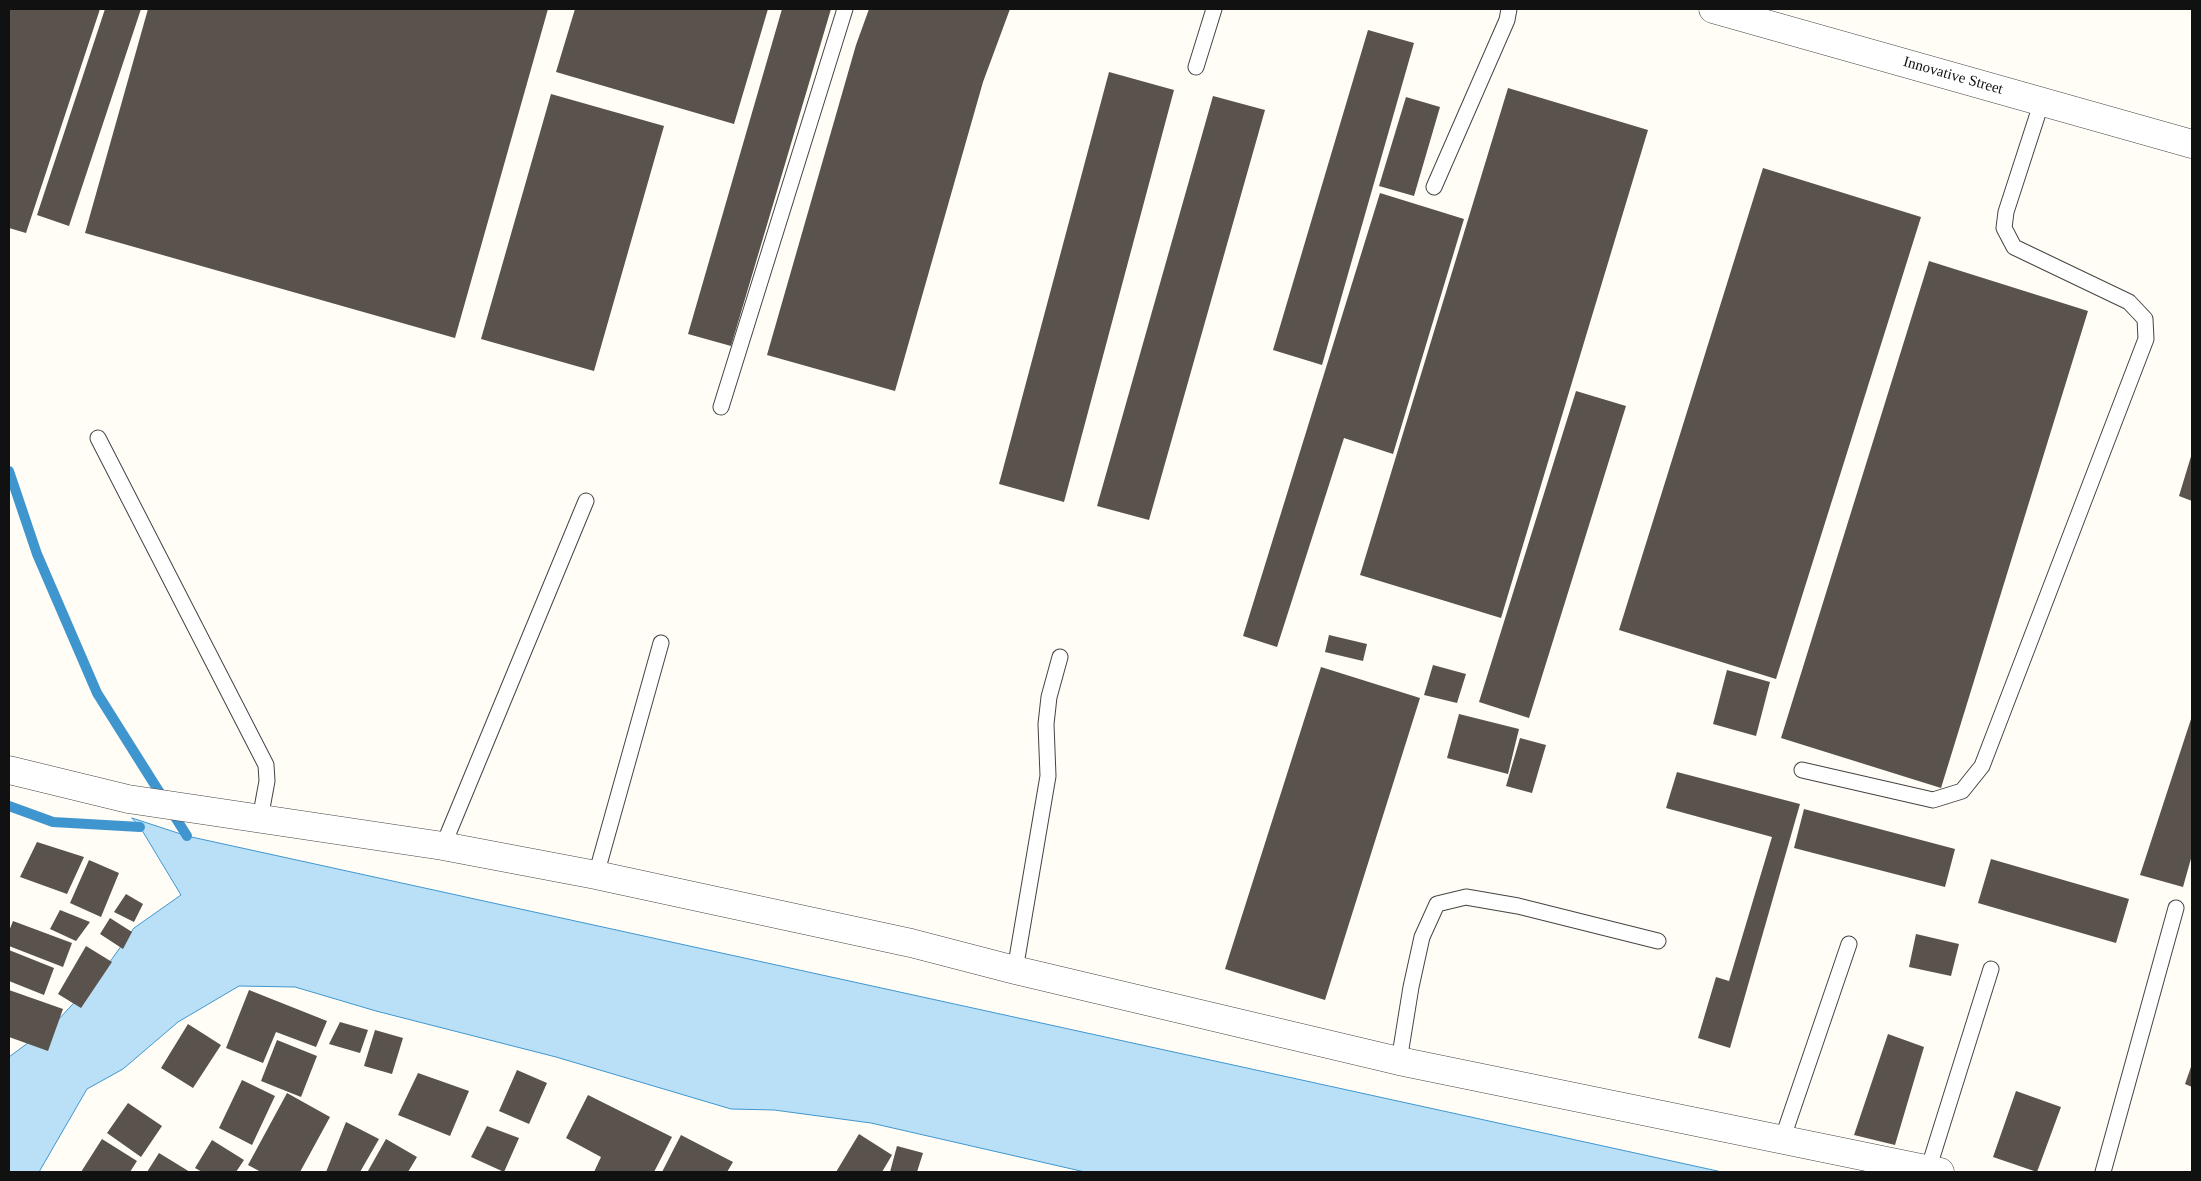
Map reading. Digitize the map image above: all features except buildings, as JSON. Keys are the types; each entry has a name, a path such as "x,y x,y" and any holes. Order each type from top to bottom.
{"street":[{"name":"Innovative Street","path":"1713,9 2192,144"},
{"path":"9,770 128,799 443,846 596,875 911,943 1015,970 1399,1060 1934,1171"}],"lane":[{"path":"721,407 845,9"},
{"path":"1196,67 1214,9"},
{"path":"1434,187 1507,20 1509,9"},
{"path":"1802,770 1933,800 1962,791 1982,766 2146,339 2145,319 2129,302 2014,247 2004,228 2006,212 2042,101"},
{"path":"98,438 266,765 266,781 260,819"},
{"path":"443,846 586,500"},
{"path":"596,875 661,643"},
{"path":"1015,970 1048,776 1046,724 1049,697 1060,657"},
{"path":"1399,1060 1411,987 1422,937 1437,904 1466,897 1509,904 1658,941"},
{"path":"2103,1172 2176,908"},
{"path":"1782,1140 1849,944"},
{"path":"1934,1171 1991,969"}],"water":[{"path":"132,818 187,836 1722,1172 1085,1172 871,1123 774,1110 731,1109 556,1057 376,1011 295,987 239,986 178,1022 123,1069 87,1089 39,1172 9,1172 9,1057 56,1022 102,973 134,928 181,895 140,827"}],"waterway":[{"path":"9,471 37,554 97,693 187,836"},
{"path":"9,806 53,822 140,827"}]}
